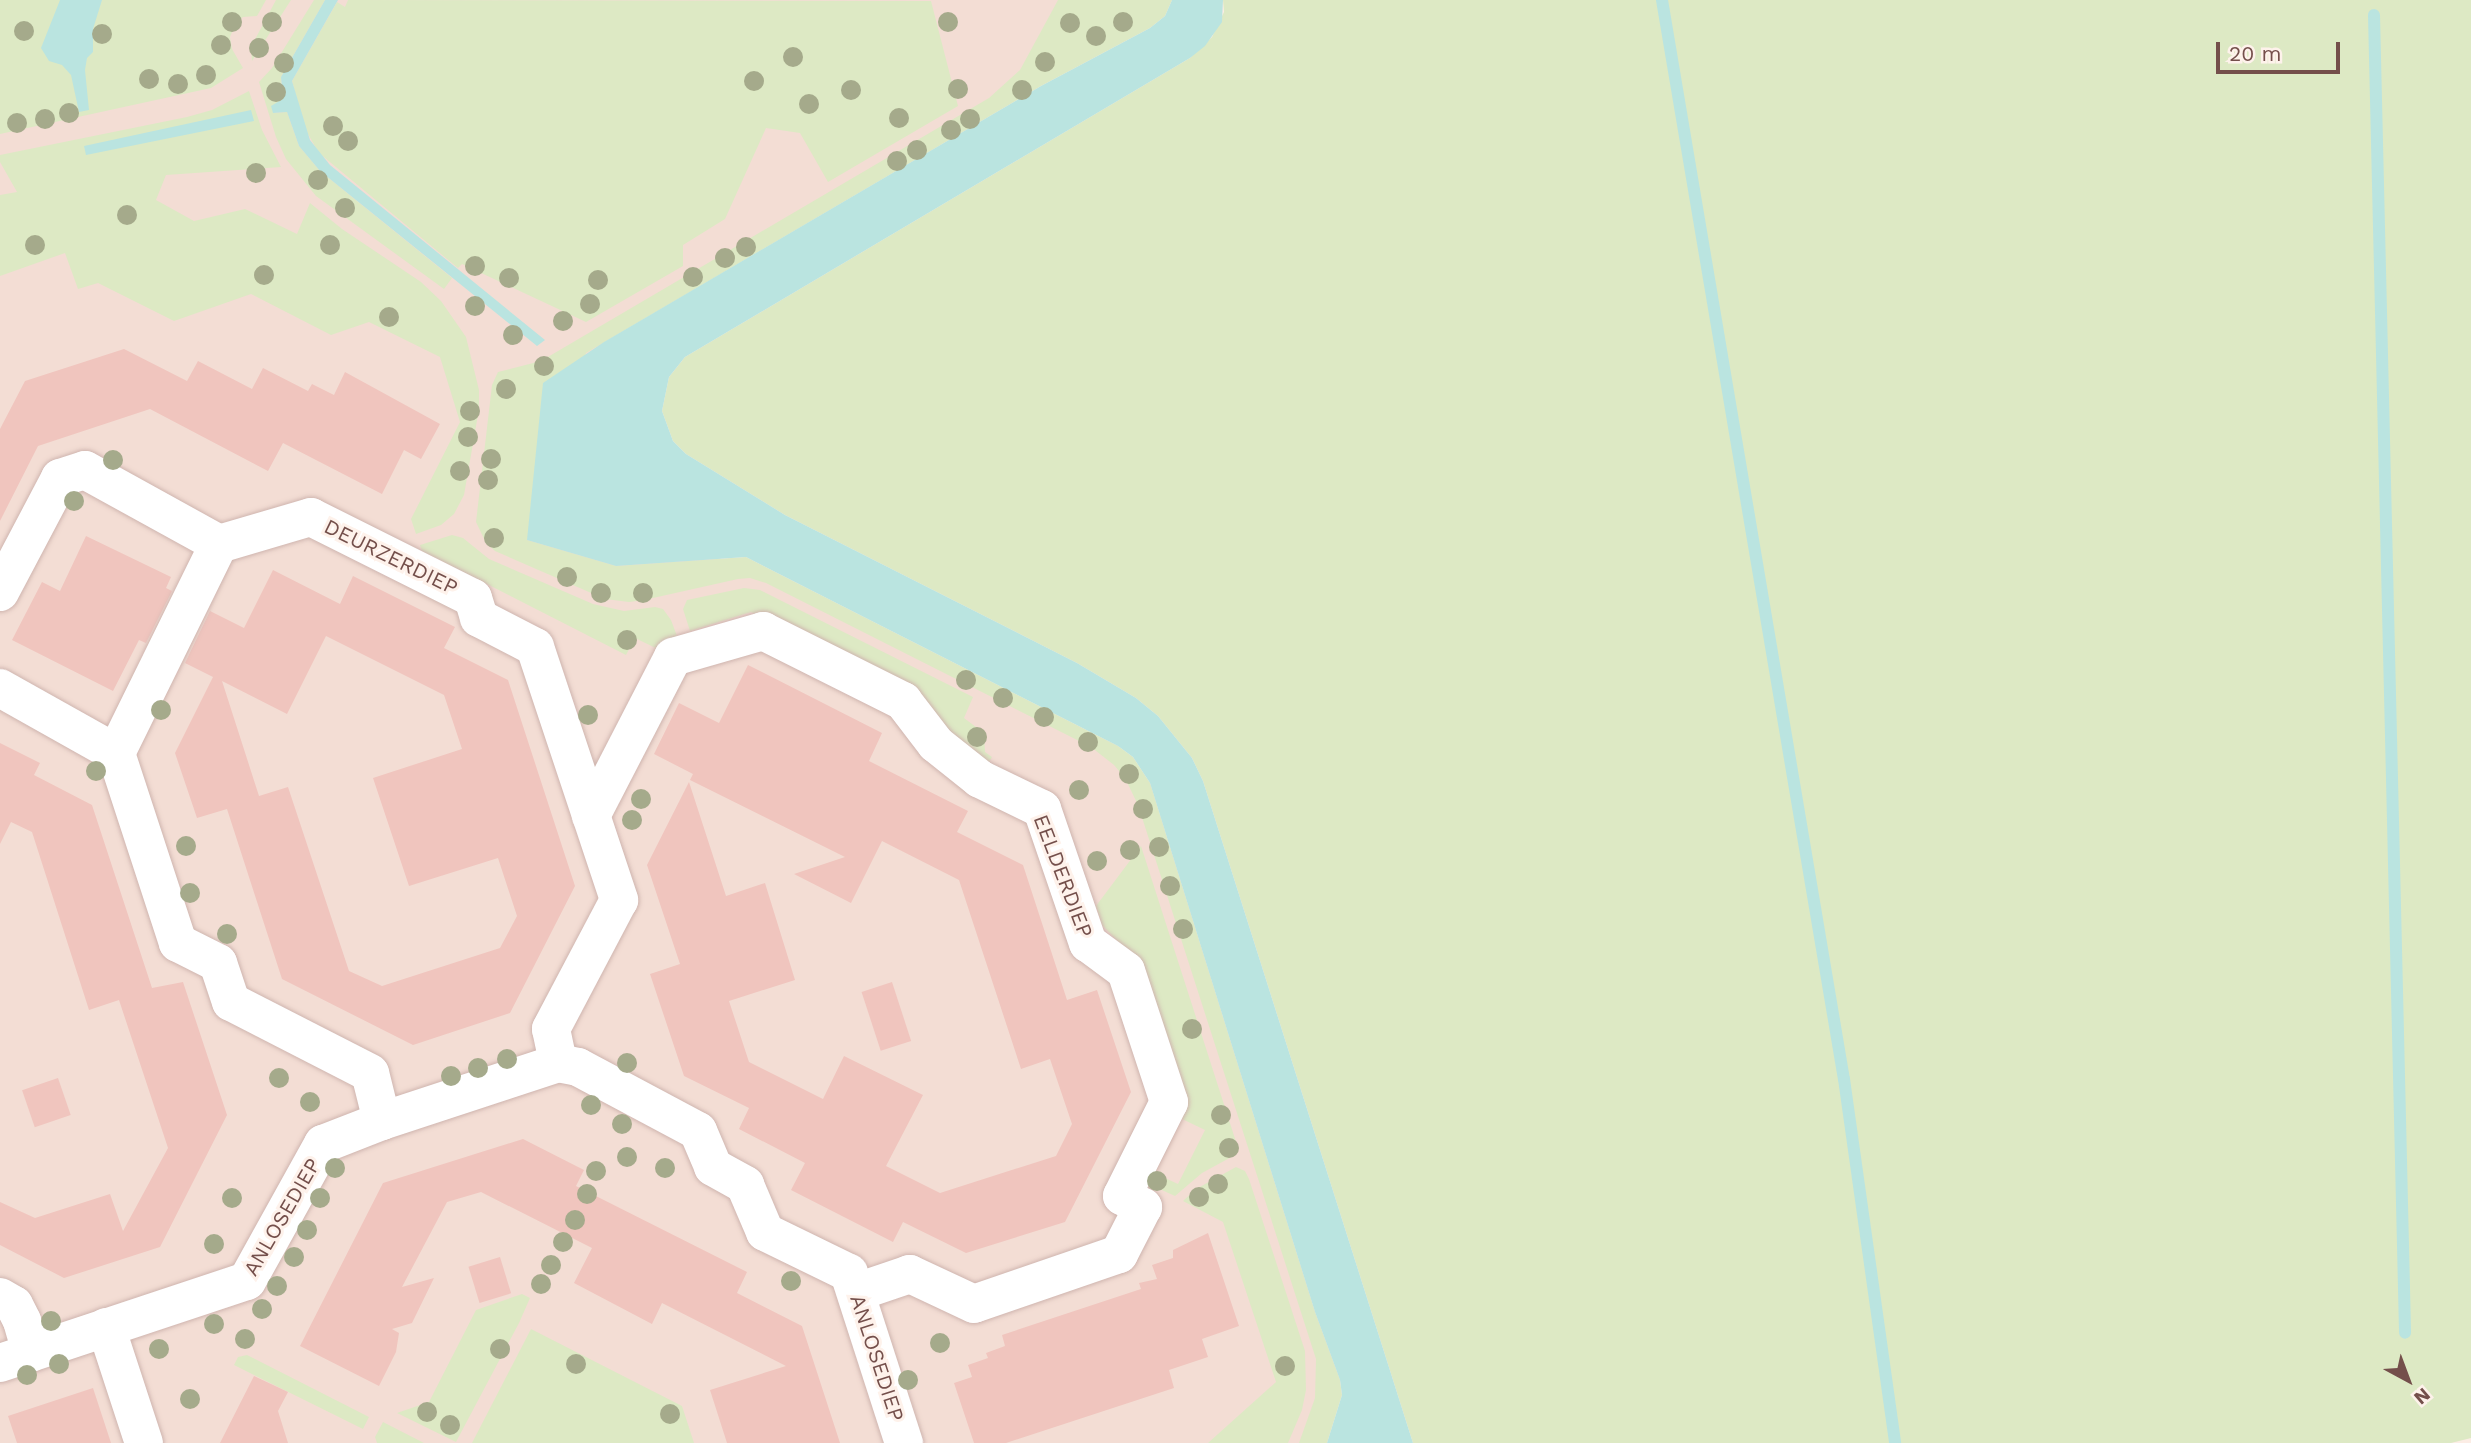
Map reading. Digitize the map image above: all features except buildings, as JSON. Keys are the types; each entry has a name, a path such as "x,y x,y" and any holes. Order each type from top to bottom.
{"street":[{"path":"0,592 60,478 85,470 219,544 116,753"},
{"name":"DEURZERDIEP","path":"219,544 311,517 473,598 479,618 535,647 591,816"},
{"name":"EELDERDIEP","path":"591,816 673,657 762,631 903,701 936,744 980,779 1042,809 1088,943 1126,971 1170,1102 1122,1196 1143,1207 1119,1254 974,1304 910,1274 857,1293"},
{"path":"0,688 116,753 178,943 218,963 231,1002 370,1073 382,1121"},
{"path":"558,1063 551,1029 619,901 591,816"},
{"name":"ANLOSEDIEP","path":"15,1358 247,1281 323,1144 382,1121 558,1063 578,1067 698,1131 713,1167 745,1185 765,1232 849,1273 904,1443"},
{"path":"0,1297 13,1305 22,1321 15,1358"},
{"path":"106,1327 144,1443"}],"shaded area":[{"path":"0,0 1172,0 604,342 717,557 1118,746 1150,783 1315,1312 1340,1380 1327,1443 0,1443"}],"green space":[{"path":"0,0 266,0 257,16 243,17 236,23 230,37 232,49 243,68 211,88 0,134"},
{"path":"276,0 291,0 252,61 251,47"},
{"path":"314,0 325,0 281,77 283,99 273,113 287,112 299,146 320,171 452,278 444,289 316,196 286,159 276,137 259,82 272,68"},
{"path":"348,0 931,1 958,106 828,182 800,133 766,128 725,219 683,245 683,266 586,322 462,264 458,268 319,153 305,129 292,81 337,2 345,7"},
{"path":"1058,0 1172,0 1165,16 1150,28 1041,86 586,353 527,540 616,566 746,557 1118,746 1133,757 1150,783 1315,1312 1340,1380 1342,1395 1327,1443 1299,1443 1315,1398 1316,1359 1138,805 1125,778 1114,765 1091,747 766,583 750,578 738,579 644,600 629,602 605,599 495,551 486,543 476,522 492,385 498,372 541,361 989,98 1020,70"},
{"path":"1223,0 2471,0 2471,1438 2451,1443 1413,1443 1203,781 1192,758 1158,716 1136,698 1077,663 785,515 686,454 673,441 662,411 669,377 685,357 1190,58 1212,37 1224,12"},
{"path":"249,91 262,130 281,167 166,175 156,200 194,221 245,209 297,234 310,203 342,229 421,282 441,301 466,337 479,390 479,409 464,495 454,514 441,525 416,534 411,519 460,422 440,357 369,322 331,335 251,294 174,321 98,283 78,289 65,253 0,276 0,195 17,192 0,162 0,155 187,117 212,110"},
{"path":"452,535 463,538 489,559 593,604 624,611 655,607 663,609 677,636 668,654 635,638 626,655 422,551 420,545"},
{"path":"744,588 760,590 973,697 964,718 984,733 985,752 992,757 986,767 909,691 751,612 690,631 683,609 687,600"},
{"path":"1141,846 1238,1148 1235,1155 1202,1173 1175,1196 1144,1182 1150,1171 1178,1184 1205,1130 1178,1117 1134,958 1102,925 1096,906"},
{"path":"1236,1167 1245,1171 1249,1179 1305,1351 1306,1390 1302,1410 1288,1443 1208,1443 1276,1382 1223,1222 1183,1201 1196,1189"},
{"path":"522,1294 530,1298 519,1323 456,1442 397,1413 429,1402 476,1310"},
{"path":"531,1329 682,1406 694,1443 472,1443"},
{"path":"247,1355 369,1417 363,1429 234,1365 238,1357"},
{"path":"383,1422 424,1443 377,1443 375,1437"}],"water":[{"path":"60,0 102,0 93,29 93,52 87,58 85,70 89,110 79,112 71,75 62,65 49,61 41,48"},
{"path":"325,0 338,0 292,81 310,140 330,165 545,340 537,346 320,171 299,146 287,112 273,113 271,106 283,99 281,77"},
{"path":"1172,0 1223,0 1222,22 1205,46 1190,58 685,357 669,377 662,411 673,441 686,454 785,515 1077,663 1136,698 1158,716 1192,758 1203,781 1413,1443 1327,1443 1342,1395 1340,1380 1315,1312 1150,783 1133,757 1118,746 746,557 616,566 527,540 543,383 604,342 1041,86 1150,28 1165,16"},
{"path":"251,110 254,121 86,155 84,146"}],"waterway":[{"path":"1662,0 1844,1079 1895,1443"},
{"path":"2374,15 2405,1333"}]}
